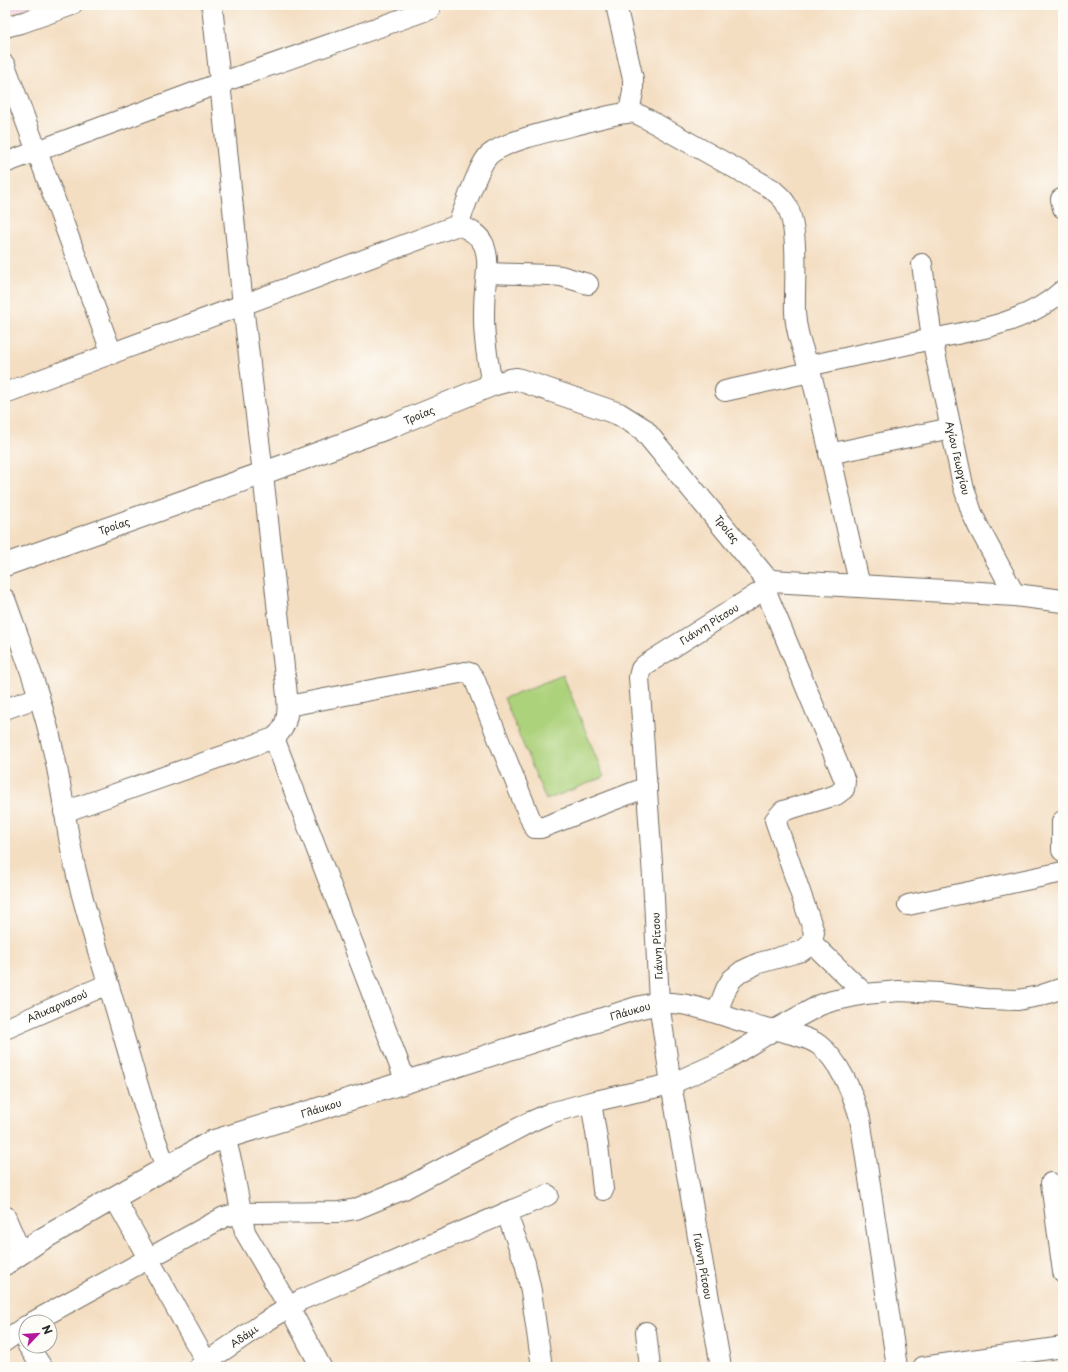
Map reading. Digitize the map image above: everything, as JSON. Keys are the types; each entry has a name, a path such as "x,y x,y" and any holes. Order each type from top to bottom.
{"street":[{"path":"5,27 72,5"},
{"path":"64,812 274,738 281,731 286,721 288,706 243,305 212,5"},
{"path":"616,5 634,85 629,112"},
{"path":"5,163 433,6"},
{"path":"5,65 112,354"},
{"path":"458,225 482,165 493,152 508,144 551,131 629,112 648,119 772,189 782,198 788,209 792,224 796,320 799,337 809,369 860,586"},
{"path":"5,393 458,225 474,232 482,242 487,258 487,273 484,292 485,333 487,359 492,385"},
{"name":"Αγίου Γεωργίου","path":"922,264 932,339 961,478 972,513 986,543 1015,595"},
{"path":"487,273 561,276 588,284"},
{"path":"725,391 932,339 985,328 1010,320 1043,306 1063,290"},
{"name":"Τροίας","path":"5,565 263,474 392,426 492,385 510,380 521,380 604,408 624,417 647,433 764,576 768,585"},
{"path":"829,454 951,428"},
{"path":"717,1012 732,978 742,970 759,963 802,951 812,943 814,932 775,820 783,811 836,794 844,789 845,781 768,585 860,586 1015,595 1063,601"},
{"name":"Γιάννη Ρίτσου","path":"721,1367 671,1084 659,1003 658,958 639,677 641,669 645,665 768,585"},
{"path":"5,599 39,697 54,755 75,869 139,1090 166,1168"},
{"path":"288,706 465,672 470,673 474,678 532,823 536,828 540,828 647,787"},
{"path":"5,709 39,697"},
{"path":"274,738 406,1082"},
{"path":"1063,822 1063,850"},
{"path":"908,905 1063,872"},
{"path":"812,943 865,994"},
{"name":"Αλικαρνασού","path":"5,1029 108,984"},
{"path":"57,1314 149,1257 232,1214 338,1212 356,1209 408,1187 530,1122 550,1113 671,1084 725,1060 774,1030 826,1003 865,994 899,991 917,991 1003,1000 1018,1000 1040,996 1063,988"},
{"path":"659,1003 680,1003 717,1012 744,1022 810,1040 820,1045 837,1065 855,1102 860,1118 897,1367"},
{"name":"Γλάυκου","path":"13,1258 206,1144 637,1008 659,1003"},
{"path":"591,1102 603,1190"},
{"path":"225,1137 232,1164 240,1213 246,1235 289,1307 321,1367"},
{"path":"1051,1183 1063,1272"},
{"name":"Αδάμι","path":"205,1365 289,1307 313,1295 548,1195"},
{"path":"114,1197 149,1257 205,1365"},
{"path":"506,1212 526,1264 532,1291 542,1367"},
{"path":"5,1216 13,1258"},
{"path":"646,1332 650,1367"},
{"path":"923,1367 1063,1348"},
{"path":"34,1354 42,1367"}],"shaded area":[{"path":"5,5 35,5 5,15"}],"green space":[{"path":"563,675 604,777 546,800 504,698"}]}
